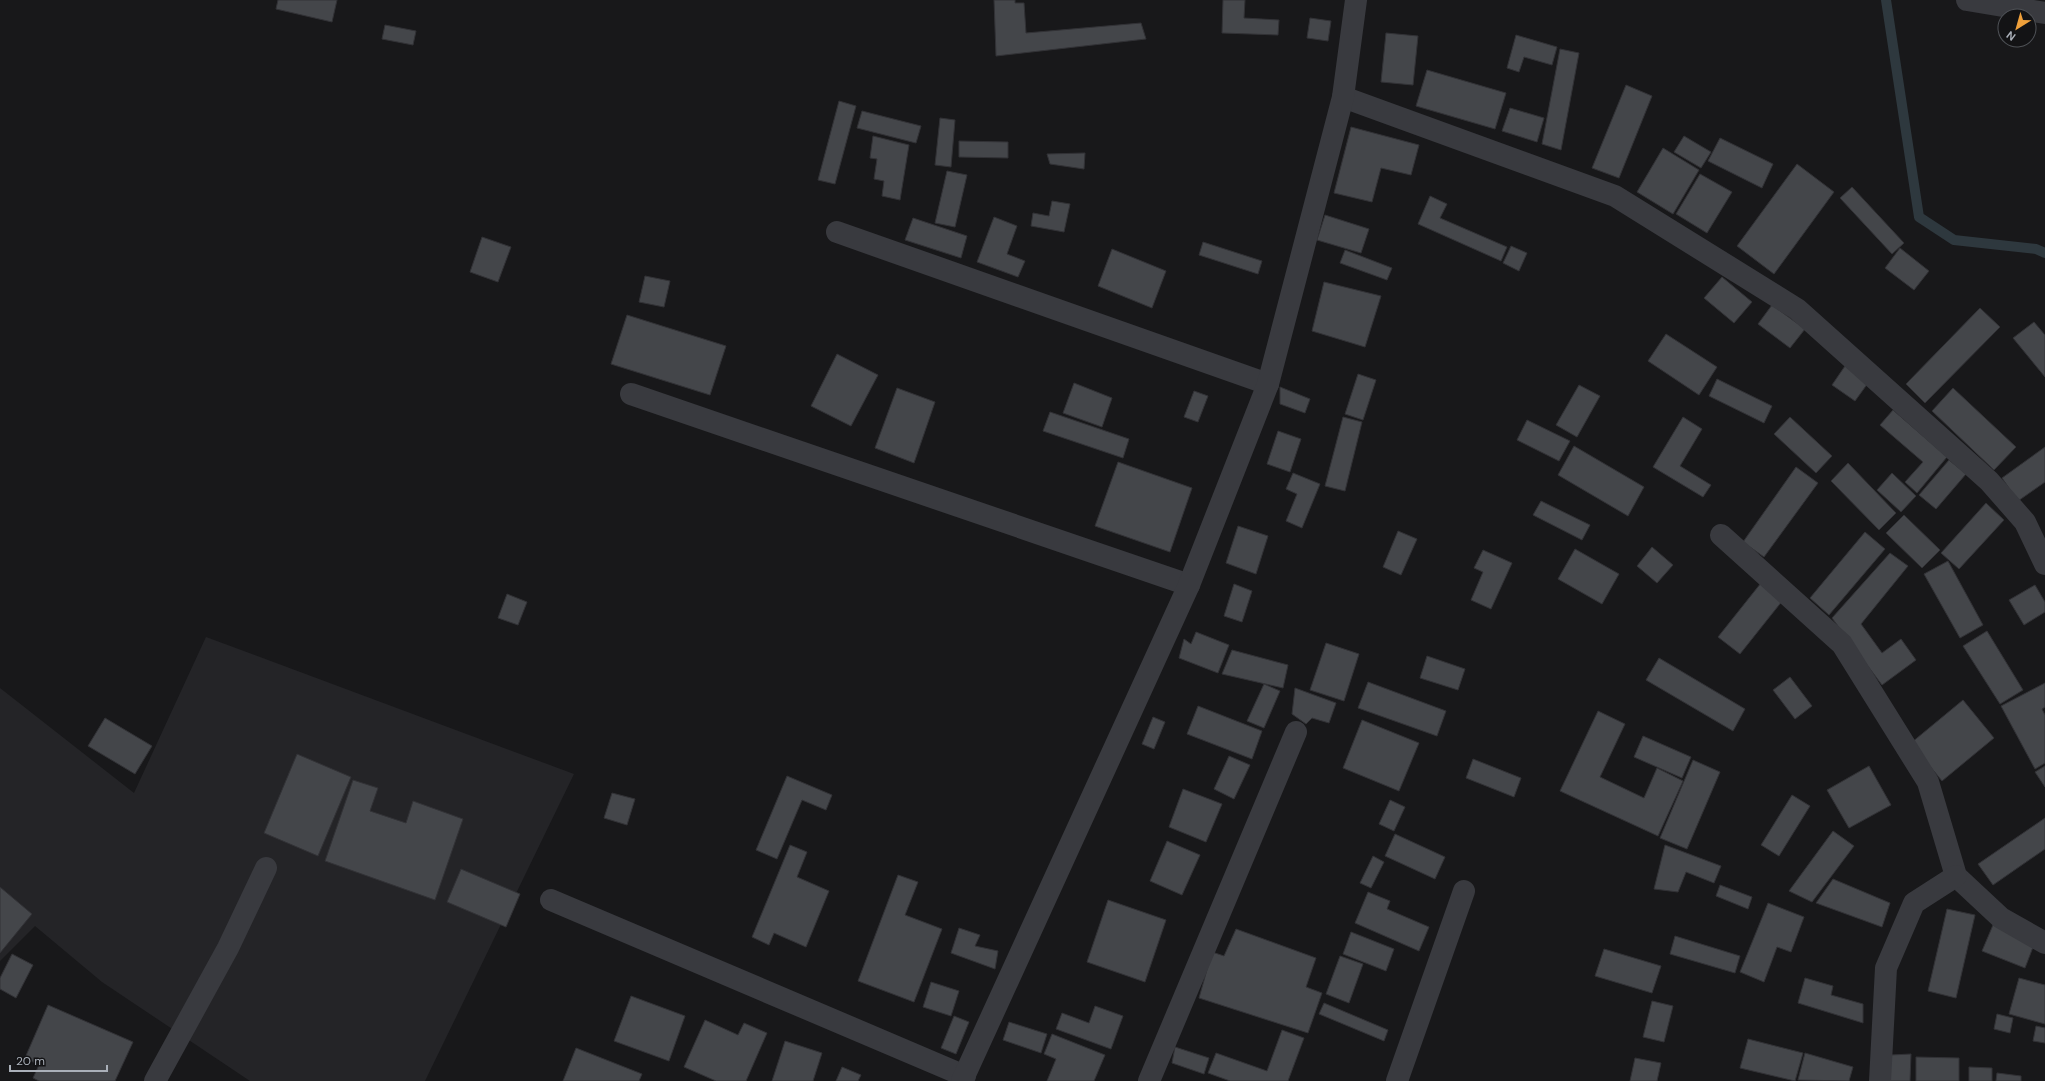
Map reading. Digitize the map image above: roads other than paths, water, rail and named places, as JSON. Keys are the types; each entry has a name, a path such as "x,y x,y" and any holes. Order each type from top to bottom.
{"street":[{"path":"551,900 964,1078 1189,585 1268,384 1343,97 1356,0"},
{"path":"1967,0 2045,14"},
{"path":"1343,97 1615,196 1797,309 1988,480 2025,522 2045,564"},
{"path":"837,232 1268,384"},
{"path":"631,394 1189,585"},
{"path":"1721,535 1842,644 1928,782 1956,876 2001,918 2045,943"},
{"path":"1149,1081 1296,732"},
{"path":"155,1081 228,948 266,868"},
{"path":"1880,1081 1886,968 1914,903 1956,876"},
{"path":"1396,1081 1464,891"}],"waterway":[{"path":"1886,0 1919,217 1954,240 2036,249 2045,253"}]}
